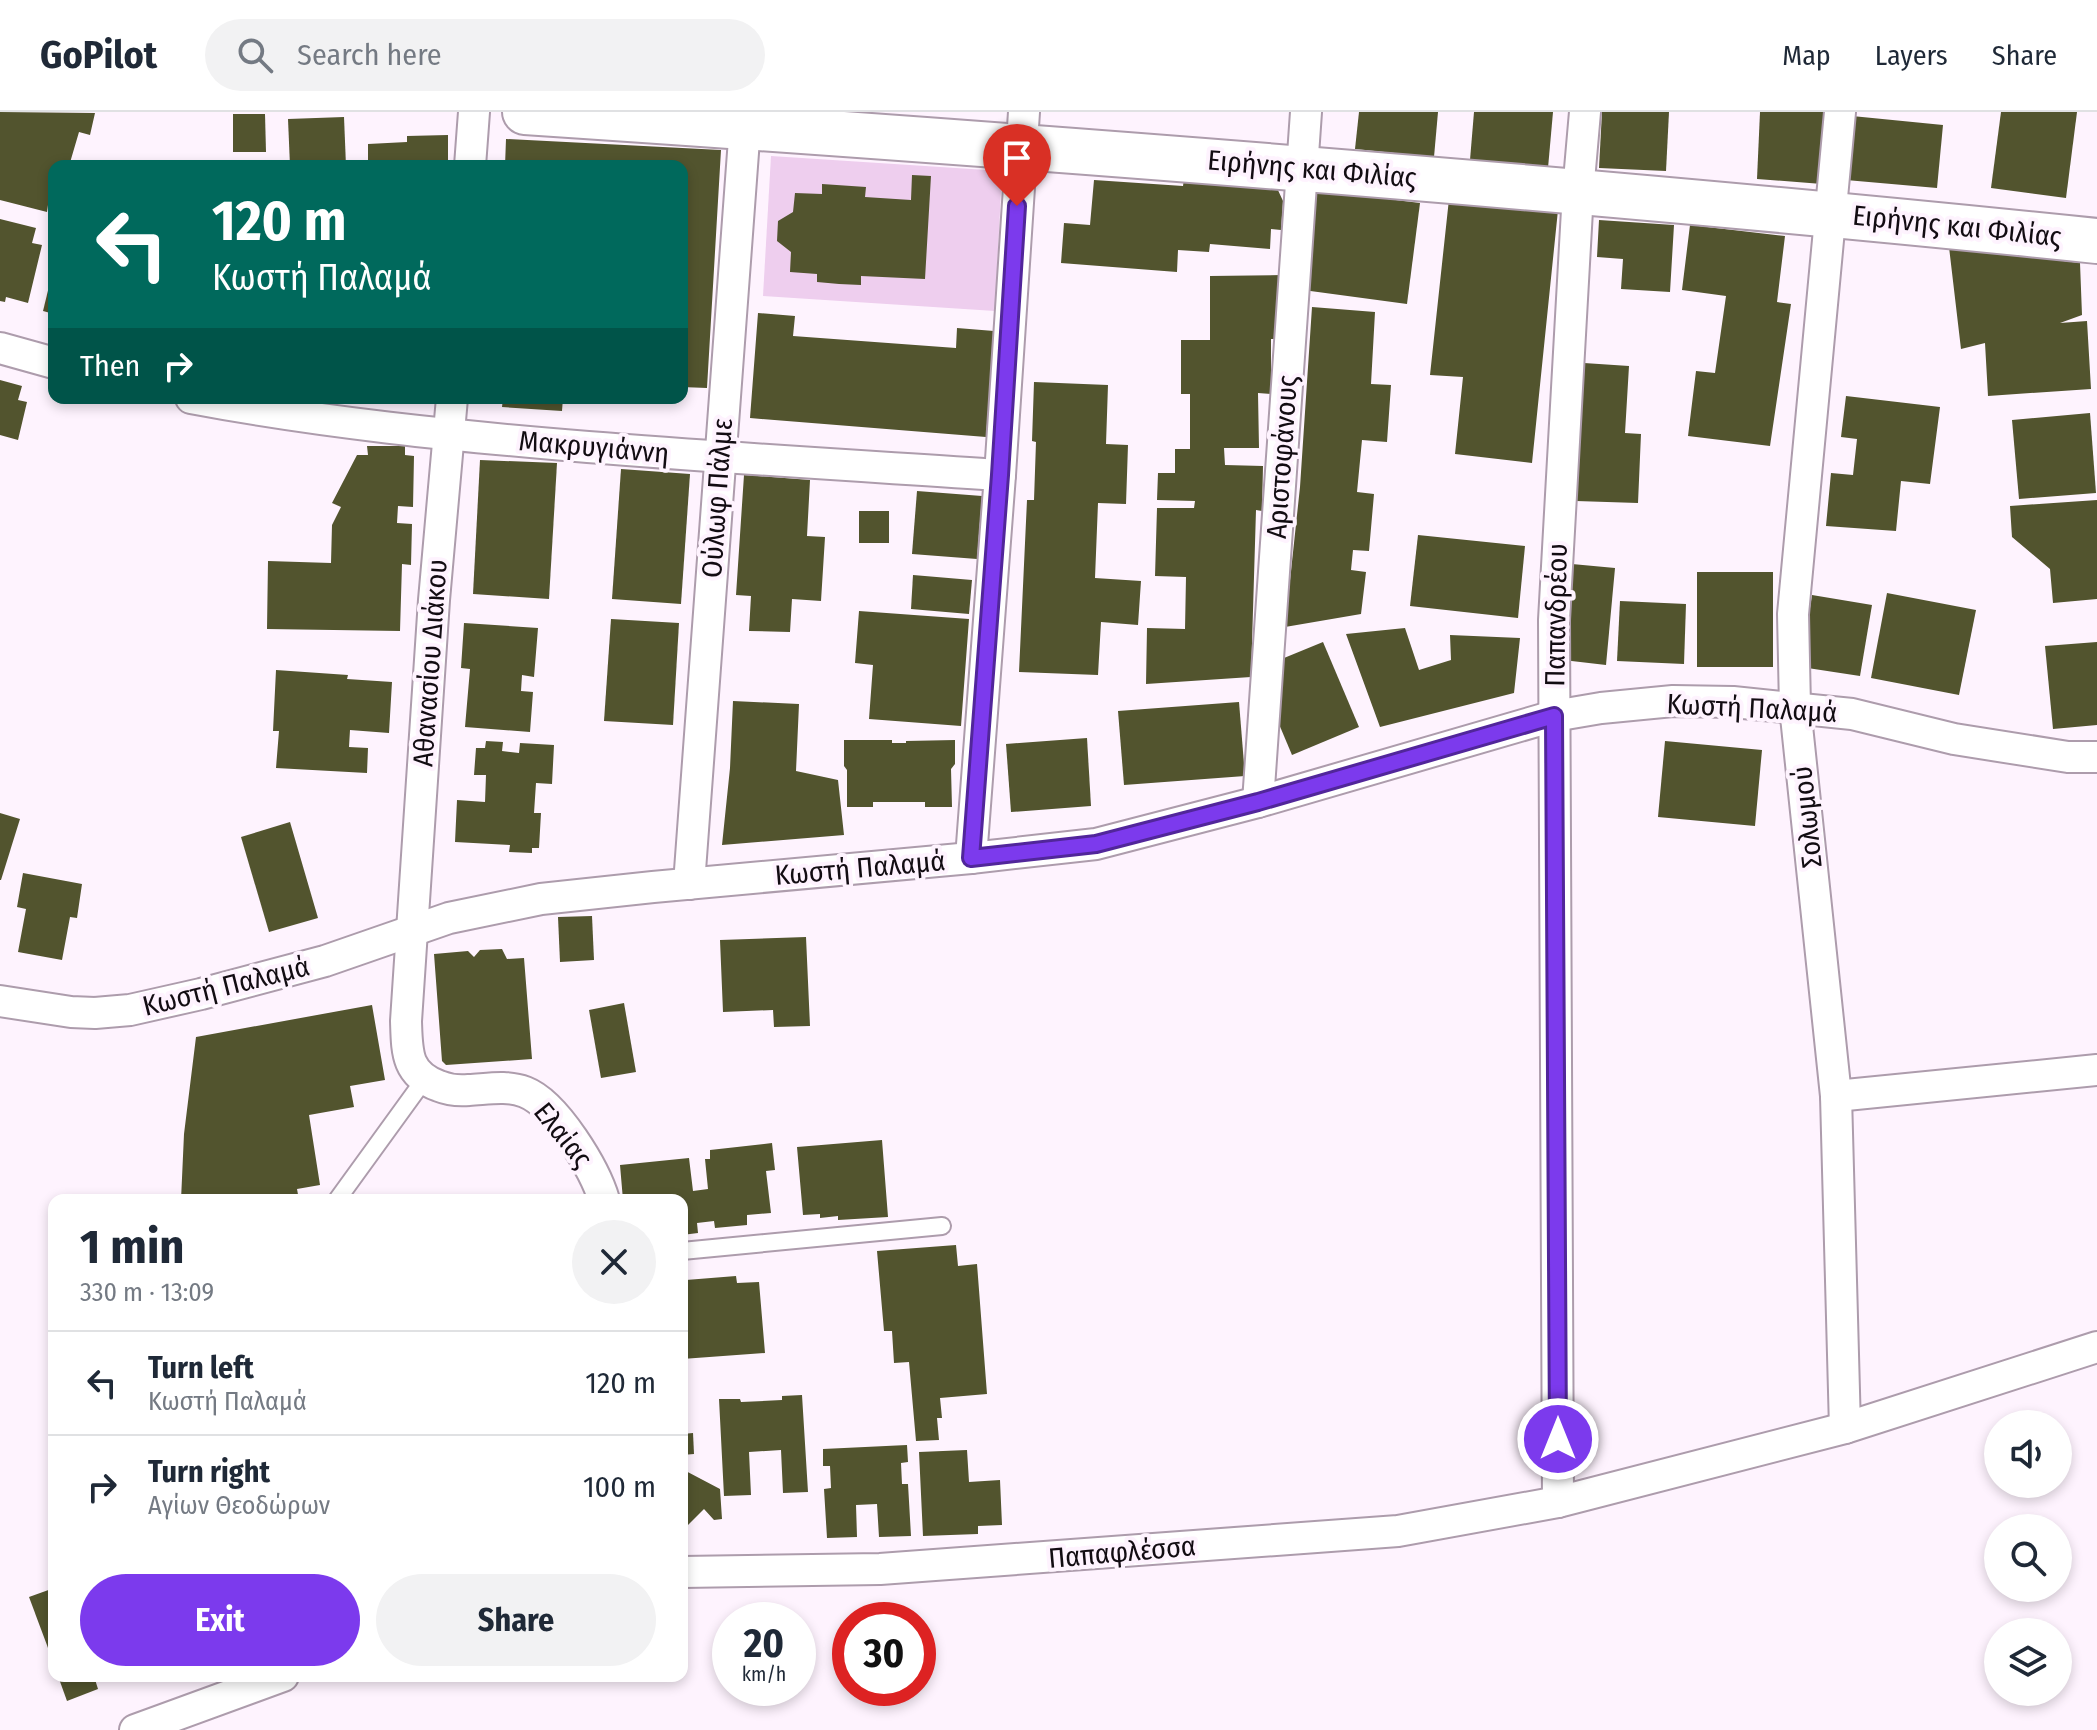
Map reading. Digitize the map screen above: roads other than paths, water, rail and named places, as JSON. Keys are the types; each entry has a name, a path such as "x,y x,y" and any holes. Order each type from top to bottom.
{"street":[{"path":"470,160 474,112"},
{"name":"Ειρήνης και Φιλίας","path":"525,112 1023,129 1302,168 1831,213 2097,241"},
{"name":"Αριστοφάνους","path":"1258,802 1306,112"},
{"name":"Παπανδρέου","path":"1558,1502 1554,620 1585,112"},
{"name":"Σολωμού","path":"1840,112 1793,614 1795,707 1836,1096 1845,1428"},
{"name":"Ούλωφ Πάλμε","path":"689,884 745,119"},
{"path":"971,858 1023,129"},
{"path":"0,348 48,361"},
{"name":"Μακρυγιάννη","path":"227,404 449,436 1000,475"},
{"name":"Αθανασίου Διάκου","path":"413,929 434,600 452,404"},
{"name":"Κωστή Παλαμά","path":"0,1001 71,1012 130,1010 325,961 449,918 541,899 1096,844 1258,802 1554,716 1601,708 1673,701 1795,707 1852,714 1968,741 2068,757 2097,757"},
{"path":"413,929 407,1047 415,1072 424,1080"},
{"path":"1836,1096 2097,1070"},
{"name":"Ελαίας","path":"424,1080 466,1091 505,1088 523,1091 535,1098 580,1150 602,1194"},
{"name":"Παπαφλέσσα","path":"688,1572 880,1569 1398,1531 1558,1502 1845,1428 2097,1347"},
{"path":"135,1730 267,1682"}],"lane":[{"path":"341,1194 424,1080"},
{"path":"688,1250 942,1226"}]}
